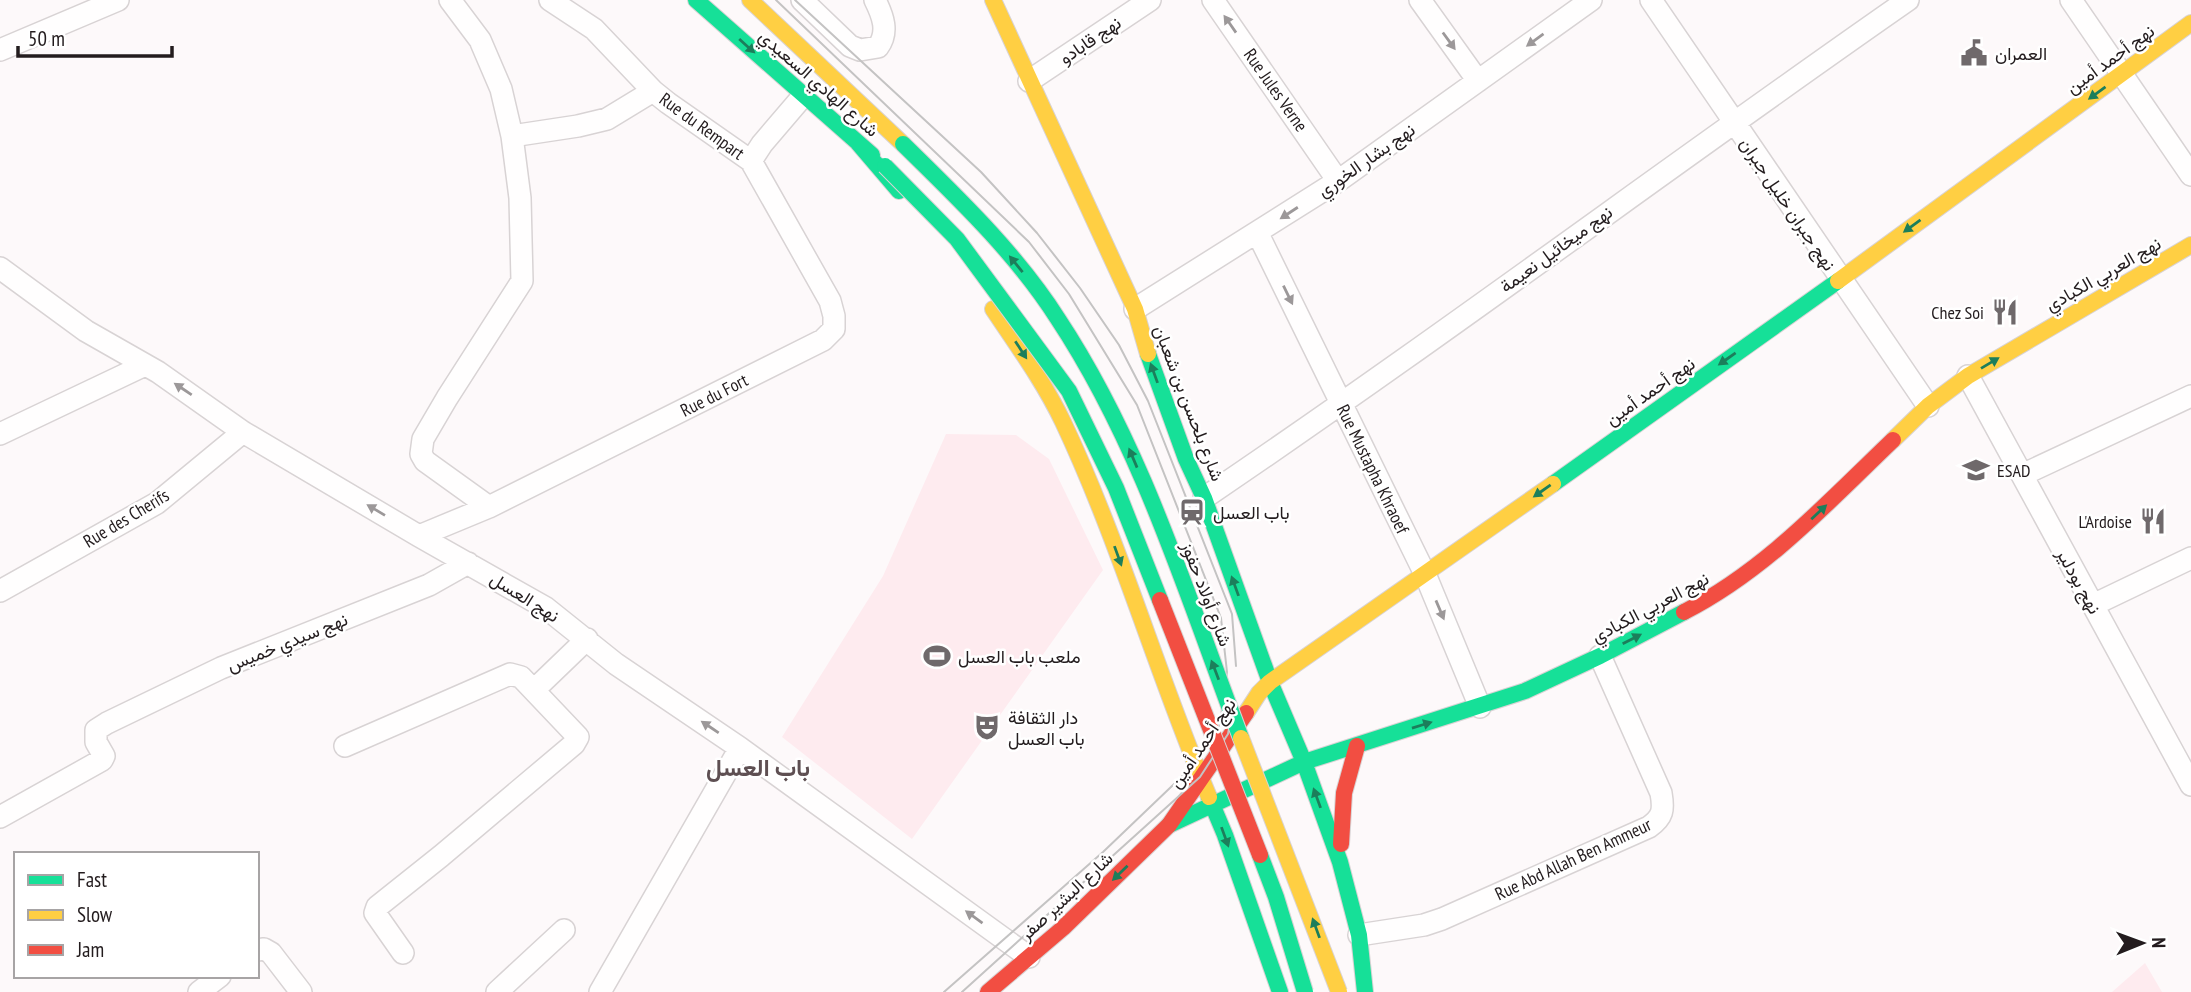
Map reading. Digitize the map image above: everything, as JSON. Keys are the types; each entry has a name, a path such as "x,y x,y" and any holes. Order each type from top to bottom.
{"street":[{"path":"0,50 118,0"},
{"path":"450,0 480,40 501,89 512,136 520,198 522,284 470,360 421,446 421,454 425,461 489,508"},
{"name":"Rue du Rempart","path":"550,0 594,29 653,91 699,127 751,161"},
{"name":"شارع الهادي السعيدي","path":"696,0 885,166 957,239 1069,391 1121,500 1276,897 1306,992"},
{"name":"شارع الهادي السعيدي","path":"750,0 903,144"},
{"path":"802,0 850,46 860,50 878,47 884,38 884,27 875,0"},
{"name":"شارع بلحسن بن شعبان","path":"993,0 1135,309 1162,395 1204,498 1270,682 1304,762 1340,862 1359,935 1365,992"},
{"name":"نهج قابادو","path":"1029,81 1150,0"},
{"name":"Rue Jules Verne","path":"1213,0 1338,181"},
{"path":"1420,0 1479,81"},
{"name":"نهج بشار الخوري","path":"1135,309 1258,234 1338,181 1591,0"},
{"name":"نهج جبران خليل جبران","path":"1651,0 1928,406"},
{"name":"نهج ميخائيل نعيمة","path":"1204,498 1341,405 1733,121 1908,0"},
{"path":"2071,0 2191,175"},
{"name":"نهج أحمد أمين","path":"1169,825 1259,693 1270,682 1425,575 1839,279 2191,23"},
{"path":"512,136 607,119 653,91"},
{"path":"751,161 803,96"},
{"path":"858,143 948,248 1001,319 1062,419 1093,489 1280,992"},
{"name":"شارع أولاد حفوز","path":"903,144 988,228 1038,291 1074,344 1131,452 1339,992"},
{"name":"Rue du Fort","path":"419,537 489,508 823,340 834,329 830,301 751,161"},
{"name":"Rue Mustapha Khraoef","path":"1258,234 1425,575 1480,708"},
{"name":"نهج العربي الكبادي","path":"1169,825 1304,762 1480,708 1525,691 1712,598 1777,551 1928,406 1968,376 2191,244"},
{"name":"نهج العسل","path":"0,268 86,331 143,366 158,372 243,432 419,537 546,608 616,664 740,748 1029,957"},
{"path":"0,433 143,366"},
{"name":"نهج بودلير","path":"1968,376 2191,785"},
{"path":"2022,475 2191,396"},
{"name":"Rue des Cherifs","path":"0,591 158,503 243,432"},
{"path":"2093,605 2191,558"},
{"name":"نهج سيدي خميس","path":"0,817 101,760 104,757 96,730 107,723 221,668 429,585 468,563"},
{"path":"534,690 587,639"},
{"name":"Rue Abd Allah Ben Ammeur","path":"1359,935 1424,925 1442,919 1659,820 1662,813 1661,793 1600,656"},
{"path":"345,746 510,674 521,677 577,733 578,740 377,907 375,913 403,953"},
{"path":"1340,862 1343,793 1357,746"},
{"path":"600,992 740,748"},
{"name":"شارع البشير صفر","path":"988,992 1063,928 1169,825"},
{"path":"497,992 564,930"},
{"path":"259,950 271,953 302,992"},
{"path":"200,992 218,978"}],"shaded area":[{"name":"ملعب باب العسل","path":"946,434 1016,435 1049,459 1103,570 912,839 782,737 883,576"},
{"path":"2145,963 2162,992 2112,992"}],"tram line":[{"path":"776,0 1029,242 1069,294 1137,405 1221,618 1227,672 1220,724 1195,764 1103,852 944,992"},
{"path":"795,0 981,172 1037,233 1080,288 1119,345 1148,401 1232,614 1236,666"},
{"path":"962,992 1200,777 1228,734 1232,711"}],"traffic: fast":[{"path":"696,0 872,155"},
{"path":"858,143 899,191"},
{"path":"903,144 945,185 1024,271 1088,368 1139,470 1161,523 1241,738"},
{"path":"885,166 957,239 1069,391 1116,488 1160,600"},
{"path":"1553,484 1838,281"},
{"path":"1148,354 1340,862 1359,935 1365,992"},
{"path":"1169,825 1304,762 1525,691 1684,612"},
{"path":"1209,797 1280,992"},
{"path":"1260,855 1305,992"}],"traffic: slow":[{"path":"750,0 903,144"},
{"path":"993,0 1135,309 1148,354"},
{"path":"1838,281 2191,23"},
{"path":"1893,440 1928,406 1968,376 2191,245"},
{"path":"993,309 1047,393 1084,468 1209,797"},
{"path":"1246,713 1270,682 1553,484"},
{"path":"1241,738 1339,992"}],"traffic: jam":[{"path":"1684,612 1742,576 1795,534 1893,440"},
{"path":"1160,600 1260,855"},
{"path":"988,992 1063,928 1169,825 1246,713"},
{"path":"1341,844 1344,793 1357,746"}],"place":[{"name":"العمران","path":"1974,53"},
{"name":"Chez Soi","path":"2005,312"},
{"name":"ESAD","path":"1976,470"},
{"name":"باب العسل","path":"1192,512"},
{"name":"L'Ardoise","path":"2153,521"},
{"name":"ملعب باب العسل","path":"937,656"},
{"name":"دار الثقافة باب العسل","path":"987,727"}],"district":[{"name":"باب العسل","path":"758,767"}]}
